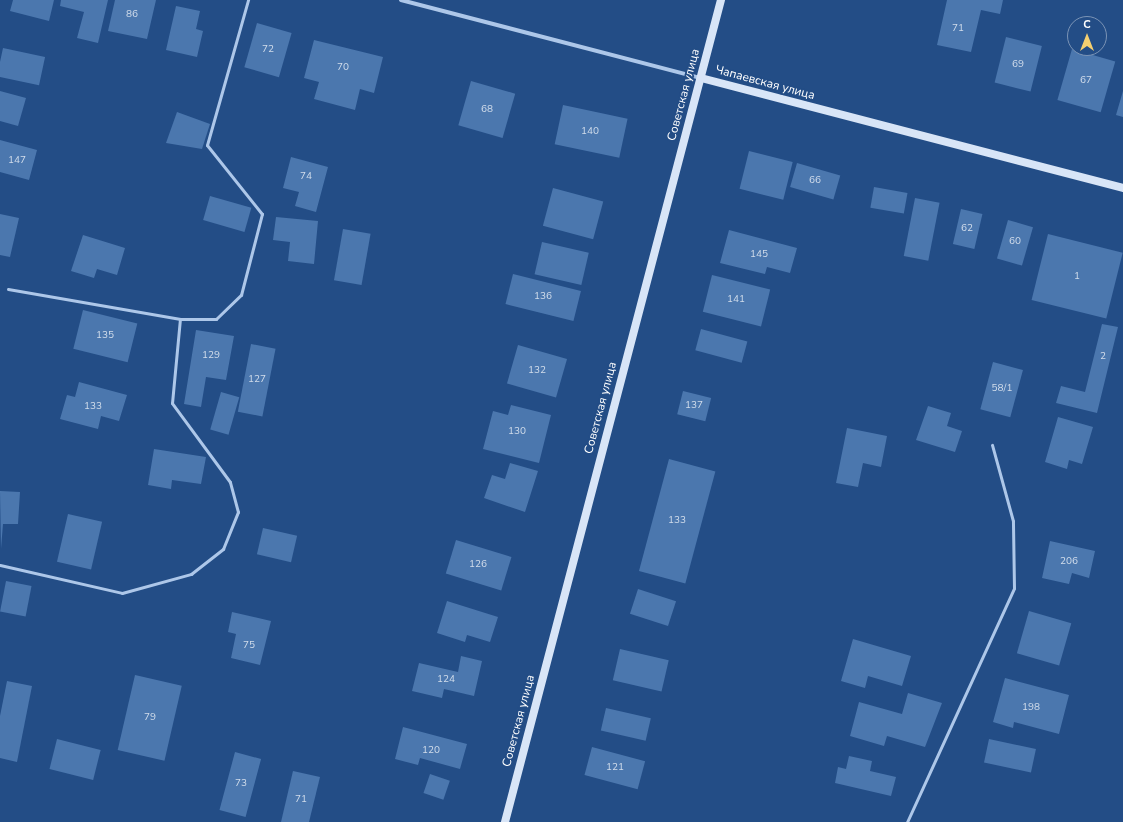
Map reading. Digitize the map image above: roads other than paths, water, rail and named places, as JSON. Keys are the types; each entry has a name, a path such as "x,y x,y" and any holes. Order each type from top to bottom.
{"main road":[{"name":"Советская улица","path":"505,822 721,0"},
{"name":"Чапаевская улица","path":"701,78 1123,188"}],"street":[{"name":"Чапаевская улица","path":"401,0 701,78"}],"lane":[{"path":"8,290 180,319 216,319 241,295 262,214 207,145 248,0"},
{"path":"0,565 122,592 191,574 223,549 238,512 230,482 172,403 180,319"},
{"path":"907,822 1014,588 1012,521 992,445"}]}
